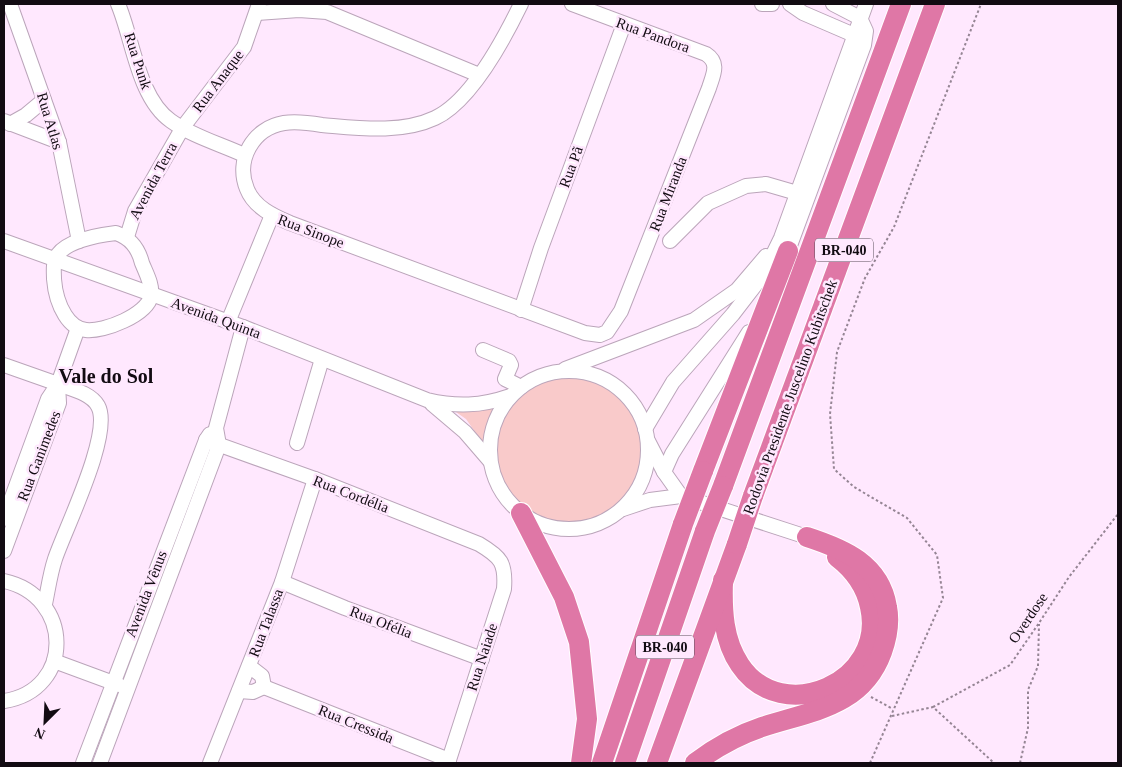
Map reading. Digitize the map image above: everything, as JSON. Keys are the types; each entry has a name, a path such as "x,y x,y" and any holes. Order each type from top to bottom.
{"highway":[{"name":"Rodovia Presidente Juscelino Kubitschek","path":"625,763 705,531 901,4"},
{"name":"Rodovia Presidente Juscelino Kubitschek","path":"657,763 753,496 935,4"},
{"path":"602,763 683,524 784,245"},
{"path":"521,514 564,596 579,642 587,719 581,763"},
{"path":"723,580 723,619 726,635 732,651 746,674 757,683 769,689 793,694 814,692 834,685 854,671 863,658 871,638 872,617 869,602 858,577 841,560 807,536"},
{"path":"695,763 714,749 735,738 847,698 874,671 884,646 888,618 884,594 876,577 860,560 838,548 807,536"}],"street":[{"path":"244,155 260,134 284,123 372,128 424,122 444,112 479,75 502,42 521,4"},
{"name":"Rua Pandora","path":"572,4 706,54"},
{"path":"762,4 772,4"},
{"path":"790,4 803,13 859,38"},
{"path":"833,4 860,18"},
{"path":"664,472 672,454 746,337 784,245 859,38 860,18 866,4"},
{"name":"Rua Atlas","path":"9,6 59,142 79,241"},
{"path":"259,6 327,12 479,75"},
{"name":"Rua Anaque","path":"183,127 244,47 259,6"},
{"name":"Rua Punk","path":"123,8 148,92 163,114 183,127 244,155"},
{"name":"Rua Pã","path":"521,310 557,203 624,24"},
{"path":"681,496 664,472 646,434 636,409 622,392 603,379 582,372 546,374 516,392 497,415 490,438 490,461 496,481 506,499 521,514 540,524 561,529 576,529 604,521 622,509 634,496 642,481 647,464 646,434 673,382 750,294 784,245 797,193 859,38"},
{"name":"Rua Miranda","path":"607,332 621,311 709,88 715,64 713,59 706,54"},
{"path":"7,123 26,115 44,100"},
{"path":"7,123 59,142"},
{"name":"Avenida Terra","path":"127,237 135,211 183,127"},
{"name":"Rua Sinope","path":"244,155 244,182 249,195 272,216 585,334 600,335 607,332"},
{"path":"670,241 708,203 746,186 766,184 797,193"},
{"path":"228,322 272,216"},
{"path":"116,233 127,237 141,258 150,284 151,295 149,301 142,309 118,324 88,330 78,328 69,320 56,297 55,259 60,252 79,241 116,233"},
{"name":"Avenida Quinta","path":"4,241 242,327 427,400 457,406 484,404 516,392"},
{"path":"559,372 694,320 737,290 784,245"},
{"path":"212,443 242,327"},
{"path":"58,384 78,328"},
{"path":"483,350 509,360 511,366 505,379 516,392"},
{"path":"297,443 322,359"},
{"path":"4,365 90,397 98,407 100,425 93,462 54,560 45,604"},
{"name":"Rua Ganimedes","path":"4,519 48,399 58,384"},
{"name":"Rua Ganimedes","path":"4,552 59,403 58,384"},
{"name":"Avenida Quinta","path":"427,400 454,420 490,461"},
{"name":"Rua Cordélia","path":"212,443 315,480 479,544 493,552"},
{"name":"Avenida Vênus","path":"83,763 112,683 212,443"},
{"name":"Avenida Vênus","path":"100,763 212,443"},
{"name":"Rua Talassa","path":"210,763 282,582 315,480"},
{"path":"622,509 650,500 681,496 807,536"},
{"name":"Rua Naiade","path":"448,762 504,589 505,575 502,562 493,552"},
{"path":"4,580 27,588 45,604 51,615 57,638 54,661 48,672 33,690 22,696 4,701"},
{"name":"Rua Ofélia","path":"282,582 345,608 482,659"},
{"path":"54,661 127,688"},
{"path":"240,691 253,692 264,687 262,676 249,666"},
{"name":"Rua Cressida","path":"264,687 448,762"}],"path":[{"path":"870,763 943,598 937,555 907,518 854,487 834,469 830,414 837,352 865,278 894,227 981,4"},
{"name":"Overdose","path":"891,716 933,707 1010,665 1040,624 1069,576 1118,514"},
{"path":"1020,763 1028,728 1028,690 1038,666 1040,624"},
{"path":"857,690 894,708"},
{"path":"933,707 994,763"}],"shaded area":[{"path":"570,377 584,378 598,383 611,389 622,399 632,410 638,423 643,437 643,465 638,479 632,492 622,503 611,513 598,519 584,524 570,525 556,524 542,519 529,513 518,503 508,492 502,479 497,465 496,451 497,437 502,423 508,410 518,399 529,389 542,383 556,378"},
{"path":"501,403 485,431 485,446 466,419 453,410 483,410"}],"district":[{"name":"Vale do Sol","path":"106,376"}]}
